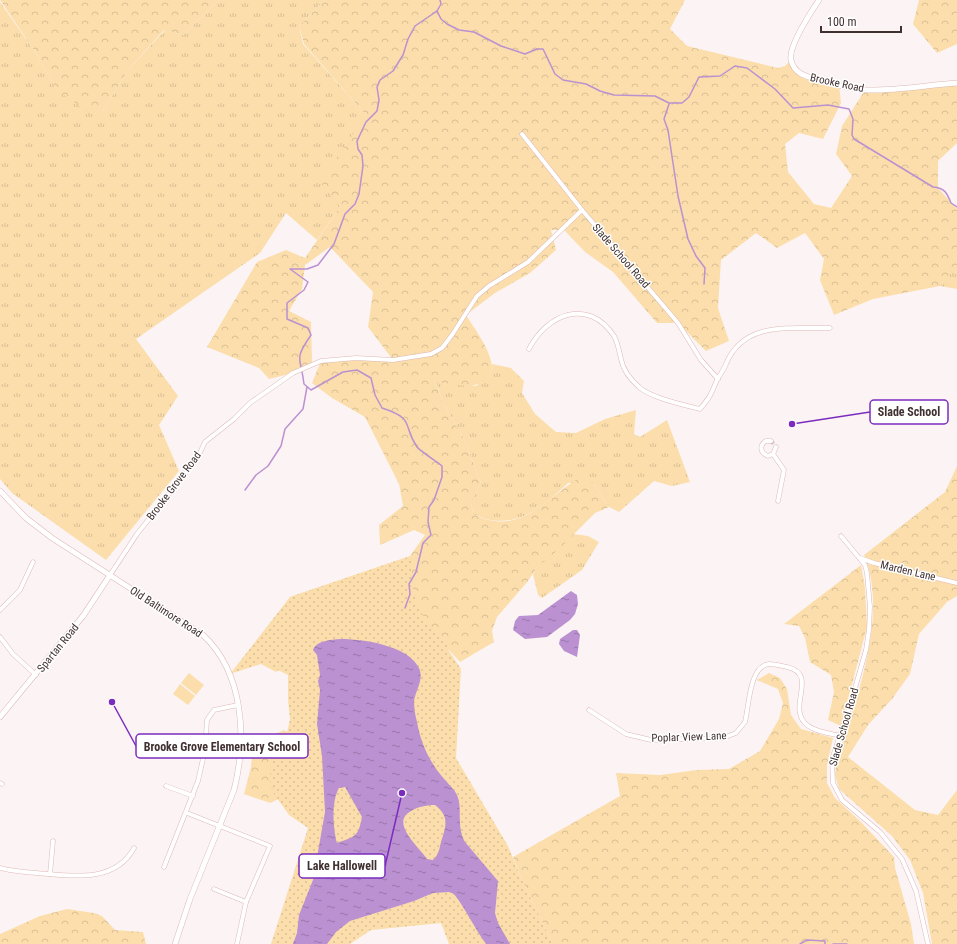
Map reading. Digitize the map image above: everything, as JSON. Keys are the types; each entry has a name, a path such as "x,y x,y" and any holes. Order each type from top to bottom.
{"street":[{"name":"Brooke Road","path":"819,0 802,27 791,54 791,60 795,70 803,76 865,90 957,83"},
{"name":"Slade School Road","path":"522,134 582,210 678,323 701,360 718,379"},
{"name":"Brooke Grove Road","path":"110,575 137,534 197,459 205,442 234,419 250,403 298,371 321,361 334,359 393,360 431,354 442,348 477,296 489,286 528,262 582,210"},
{"path":"529,349 539,333 552,321 563,316 576,314 586,315 598,321 612,334 619,347 625,369 634,381 647,392 700,409 712,395 718,379 735,350 756,332 777,329 830,328"},
{"path":"771,441 764,442 761,449 765,455 772,454"},
{"path":"772,454 776,447"},
{"path":"772,454 784,470 778,501"},
{"name":"Old Baltimore Road","path":"0,491 26,518 37,526 203,635 214,645 223,659 231,677 238,705 241,741 239,772 234,790 187,906 175,944"},
{"name":"Slade School Road","path":"841,536 860,558 867,573 870,607 869,630 854,694 832,759 833,783 842,800 880,832 902,859 916,891 928,944"},
{"name":"Marden Lane","path":"860,558 874,563 957,583"},
{"path":"0,610 20,590 33,562"},
{"name":"Spartan Road","path":"1,714 83,616 110,575"},
{"path":"0,637 13,654 36,674"},
{"name":"Poplar View Lane","path":"589,710 626,734 651,740 684,740 731,736 741,728 745,722 755,675 762,667 774,664 795,670 800,675 803,688 799,712 804,722 812,727 840,736"},
{"path":"164,867 193,796 203,763 207,720 214,710 238,705"},
{"path":"166,786 193,796"},
{"path":"186,813 270,846 246,902 237,944"},
{"path":"50,874 53,840"},
{"path":"0,868 13,871 83,877 103,873 130,858 134,848"},
{"path":"214,889 246,902"}],"green space":[{"path":"0,0 219,0 183,35 164,30 128,70 101,114 86,111 56,89 38,56"},
{"path":"219,0 325,0 299,26 303,44 366,115 340,207 317,240 286,213 260,253 136,339 178,396 159,425 179,471 106,560 12,493 0,479 0,2 38,56 56,89 101,114 128,70 165,30 183,35"},
{"path":"325,0 685,0 670,29 687,46 778,68 785,66 791,60 803,76 839,85 841,103 823,139 799,133 785,144 788,172 814,204 831,208 852,176 836,154 842,126 865,90 957,83 957,143 938,161 938,188 957,209 957,265 940,286 873,299 834,315 820,280 824,259 805,233 777,248 756,233 721,260 718,308 729,341 706,351 678,323 657,323 613,272 585,252 564,230 551,230 556,250 530,273 495,293 466,315 486,349 492,364 493,372 486,379 473,385 467,386 436,383 443,403 464,439 481,483 471,502 473,514 490,520 506,521 520,518 546,503 571,483 584,475 593,483 609,507 595,513 558,550 537,567 528,581 497,617 492,631 494,642 460,662 413,611 295,660 276,672 255,661 290,597 410,556 425,535 414,530 380,545 379,525 403,506 399,484 365,417 332,398 312,383 321,361 334,359 393,360 368,327 373,292 330,247 305,265 302,289 289,311 311,322 312,365 293,373 269,379 259,368 207,347 257,262 286,250 305,258 340,207 320,182 366,115 304,44 299,26"},
{"path":"919,0 957,0 957,44 937,53 913,24"},
{"path":"957,265 957,289 940,286 955,266"},
{"path":"492,364 511,368 524,381 522,393 535,414 556,432 576,433 605,419 636,410 634,434 640,437 667,420 690,482 672,486 654,481 619,512 609,507 593,483 568,483 558,493 536,509 513,519 500,521 487,519 473,514 471,502 481,483 464,439 443,403 436,382 476,386 493,372"},
{"path":"957,466 957,596 947,602 919,634 910,674 892,699 868,725 848,757 915,810 938,815 957,790 957,944 932,944 923,893 910,860 892,836 839,789 835,775 836,764 860,687 871,632 873,605 871,579 864,555 945,492"},
{"path":"573,534 588,536 599,542 582,570 542,598 538,595 533,574 537,567"},
{"path":"411,556 413,590 418,606 429,626 441,634 446,640 449,651 461,669 456,758 508,846 525,887 553,944 449,944 441,923 371,930 350,944 271,944 308,828 289,815 274,794 270,780 271,763 285,742 290,719 288,675 264,663 230,674 290,597"},
{"path":"861,565 865,588 867,627 841,726 828,720 834,692 831,675 810,662 805,638 799,626 784,624"},
{"path":"189,673 204,685 196,695 181,683"},
{"path":"769,673 780,678 787,689 791,715 801,729 833,738 827,765 827,783 835,798 862,823 894,857 895,868 911,924 914,944 553,944 525,887 513,857 620,796 616,773 660,775 697,770 729,769 760,751 779,719 783,703 778,689 757,680"},
{"path":"180,684 195,696 188,705 173,694"},
{"path":"284,730 301,741 307,786 270,803 244,794 251,767 253,744"},
{"path":"67,909 94,913 102,916 115,930 143,932 146,944 0,944 0,934 40,916"}],"water":[{"path":"571,591 577,595 578,604 575,614 570,620 547,637 525,639 513,630 515,621 519,616 538,615"},
{"path":"573,630 577,630 580,635 577,657 564,651 559,644 560,639"},
{"path":"340,639 372,642 395,649 413,660 419,668 421,677 414,701 415,714 420,736 432,762 457,795 460,806 462,836 465,842 498,881 495,913 498,923 510,944 486,944 454,894 449,892 433,893 414,901 350,921 336,932 327,944 293,944 297,933 299,915 313,880 325,812 322,756 317,724 320,690 318,681 320,675 317,655 313,650 321,642","holes":["345,787 362,817 359,829 355,835 337,843 334,830 335,800 339,788","428,805 435,805 440,809 446,823 438,852 433,860 427,859 409,837 403,824 404,818 414,809"]}],"waterway":[{"path":"405,608 410,594 409,584 416,572 423,543 431,535 428,522 429,507 434,500 442,477 442,466 417,447 404,419 393,412 382,408 375,395 371,378 357,370 343,372 311,390 304,384 300,355 305,343 311,335 308,328 287,319 287,303 304,290 308,282 290,269 307,269 318,265 334,244 345,214 355,204 359,194 363,166 362,155 358,149 357,141 366,122 377,111 379,100 377,87 380,80 393,71 403,55 408,39 415,26 437,11 441,4 440,0"},
{"path":"437,11 441,19 447,24 459,30 474,32 501,46 525,54 537,49 543,49 555,74 563,80 586,84 600,91 614,95 655,96 669,103 682,103 689,97 699,77 720,76 735,66 747,68 775,89 793,108 828,105 849,109 853,119 852,135 854,139 933,187 943,190 947,194 951,203 957,207"},
{"path":"669,104 664,119 668,130 678,196 688,239 696,256 705,268 704,284"},
{"path":"245,490 256,475 268,466 281,446 285,429 303,409 307,387"},
{"path":"800,944 807,940 825,941 825,944"},
{"path":"833,944 847,944"}],"tunnel":[{"path":"771,441 776,447"}],"place":[{"name":"Slade School","path":"792,424"},
{"name":"Brooke Grove Elementary School","path":"112,702"},
{"name":"Lake Hallowell","path":"402,793"}]}
